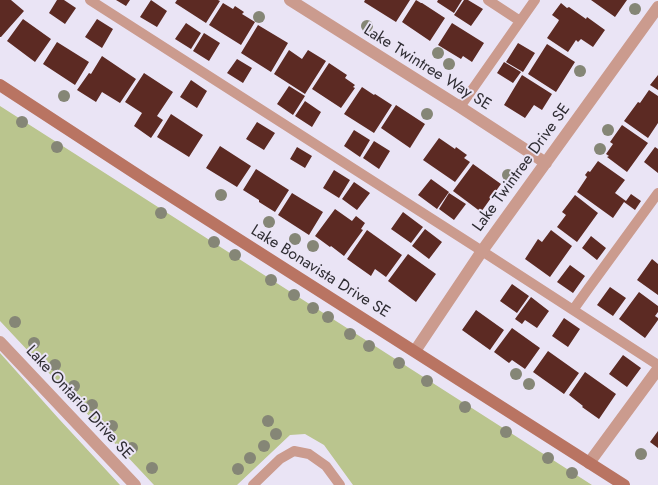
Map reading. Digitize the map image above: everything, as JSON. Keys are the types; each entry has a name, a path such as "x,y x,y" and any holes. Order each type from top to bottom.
{"street":[{"name":"Lake Twintree Way SE","path":"290,0 546,163"},
{"name":"Lake Twintree Drive SE","path":"415,351 482,251 658,7"},
{"name":"Lake Bonavista Drive SE","path":"0,85 147,181 624,485"},
{"name":"Lake Ontario Drive SE","path":"0,342 135,485"},
{"path":"589,463 658,369"}],"lane":[{"path":"90,0 658,365"},
{"path":"488,0 520,21"},
{"path":"460,107 535,0"},
{"path":"574,310 658,193"},
{"path":"253,485 280,459 294,451 309,454 326,466 340,485"}],"green space":[{"path":"0,106 592,485 353,485 324,445 305,434 290,435 237,485 154,485 0,321"},
{"path":"0,353 59,419 120,485 0,485"}],"building":[{"path":"0,0 11,0 24,11 1,37 0,37"},
{"path":"57,0 64,0 76,8 65,24 49,13"},
{"path":"116,0 130,0 126,6"},
{"path":"151,0 167,11 157,27 140,17"},
{"path":"177,0 220,1 206,23 175,3"},
{"path":"365,0 410,0 396,22 364,2"},
{"path":"416,0 445,18 430,41 402,22"},
{"path":"438,0 462,0 454,13 437,2"},
{"path":"464,0 468,0 483,9 471,26 454,15"},
{"path":"591,0 627,0 615,17"},
{"path":"223,3 233,9 235,6 244,12 242,14 255,22 241,45 209,25"},
{"path":"561,3 586,19 587,17 605,30 593,47 581,39 578,42 576,40 568,52 547,38 559,20 552,15"},
{"path":"23,19 51,39 35,62 7,41"},
{"path":"97,19 113,29 102,48 85,37"},
{"path":"186,23 201,33 191,49 175,39"},
{"path":"452,23 484,43 472,62 463,56 461,59 438,45"},
{"path":"258,25 288,43 271,72 241,53"},
{"path":"204,33 220,43 209,61 193,51"},
{"path":"57,42 89,62 75,85 43,64"},
{"path":"518,43 535,53 523,72 506,62"},
{"path":"547,44 575,62 556,92 528,74"},
{"path":"289,50 302,59 308,50 326,61 305,94 274,74"},
{"path":"102,56 136,79 120,103 102,92 96,102 77,90 89,73 91,74"},
{"path":"237,59 252,68 243,83 227,73"},
{"path":"504,62 521,72 513,83 497,73"},
{"path":"329,63 347,75 345,78 355,85 353,87 355,88 341,108 312,89"},
{"path":"144,73 173,92 157,116 163,120 151,138 134,126 142,113 125,102"},
{"path":"522,75 552,94 542,110 534,105 525,118 504,105"},
{"path":"658,75 658,90 650,85"},
{"path":"191,80 207,91 197,108 180,97"},
{"path":"289,86 305,96 293,115 277,104"},
{"path":"362,87 392,105 374,133 344,114"},
{"path":"649,90 658,96 658,123 648,138 624,121"},
{"path":"305,101 321,112 312,127 295,116"},
{"path":"396,105 425,124 410,148 381,128"},
{"path":"171,114 203,135 189,157 157,137"},
{"path":"257,122 275,133 264,150 246,139"},
{"path":"622,125 648,143 627,172 607,157 609,156 606,154 613,144 610,142"},
{"path":"354,130 370,140 360,157 344,146"},
{"path":"439,138 467,155 464,158 470,162 455,182 423,160"},
{"path":"374,141 390,151 379,169 363,158"},
{"path":"220,146 251,166 237,187 206,168"},
{"path":"297,147 312,156 305,168 290,159"},
{"path":"655,147 658,149 658,173 644,162"},
{"path":"598,161 625,180 615,193 626,201 631,194 641,201 635,210 624,202 613,218 577,192 587,177 585,175 588,171 590,172"},
{"path":"473,164 501,184 481,212 453,191"},
{"path":"256,169 289,190 275,212 243,190"},
{"path":"334,170 350,180 339,198 323,188"},
{"path":"431,179 449,192 437,209 418,195"},
{"path":"354,182 370,193 357,210 342,199"},
{"path":"292,193 323,212 309,235 278,215"},
{"path":"449,193 466,204 454,220 439,209"},
{"path":"575,195 598,213 577,242 557,227 566,215 562,212"},
{"path":"335,209 352,221 356,216 365,223 361,229 363,230 344,256 315,236"},
{"path":"403,212 423,227 411,243 391,229"},
{"path":"425,229 442,242 429,259 412,246"},
{"path":"367,230 402,255 386,277 375,269 371,276 347,259"},
{"path":"551,230 572,246 550,277 525,259 538,239 542,242"},
{"path":"591,236 606,248 597,260 582,248"},
{"path":"408,254 436,274 416,302 388,281"},
{"path":"652,259 658,264 658,295 637,280"},
{"path":"570,265 585,276 573,293 557,282"},
{"path":"512,284 529,296 517,313 500,301"},
{"path":"610,287 626,298 613,316 597,305"},
{"path":"639,292 658,306 658,312 655,316 658,320 645,338 619,319"},
{"path":"531,297 549,311 537,328 525,320 522,324 515,319"},
{"path":"476,310 504,330 490,350 462,330"},
{"path":"564,318 580,329 568,347 552,336"},
{"path":"512,328 540,348 525,369 512,360 509,363 494,352"},
{"path":"548,351 579,373 564,394 533,372"},
{"path":"623,355 641,368 627,387 609,374"},
{"path":"585,372 616,394 599,419 582,407 583,406 569,395"},
{"path":"658,431 658,448 650,442"}]}
